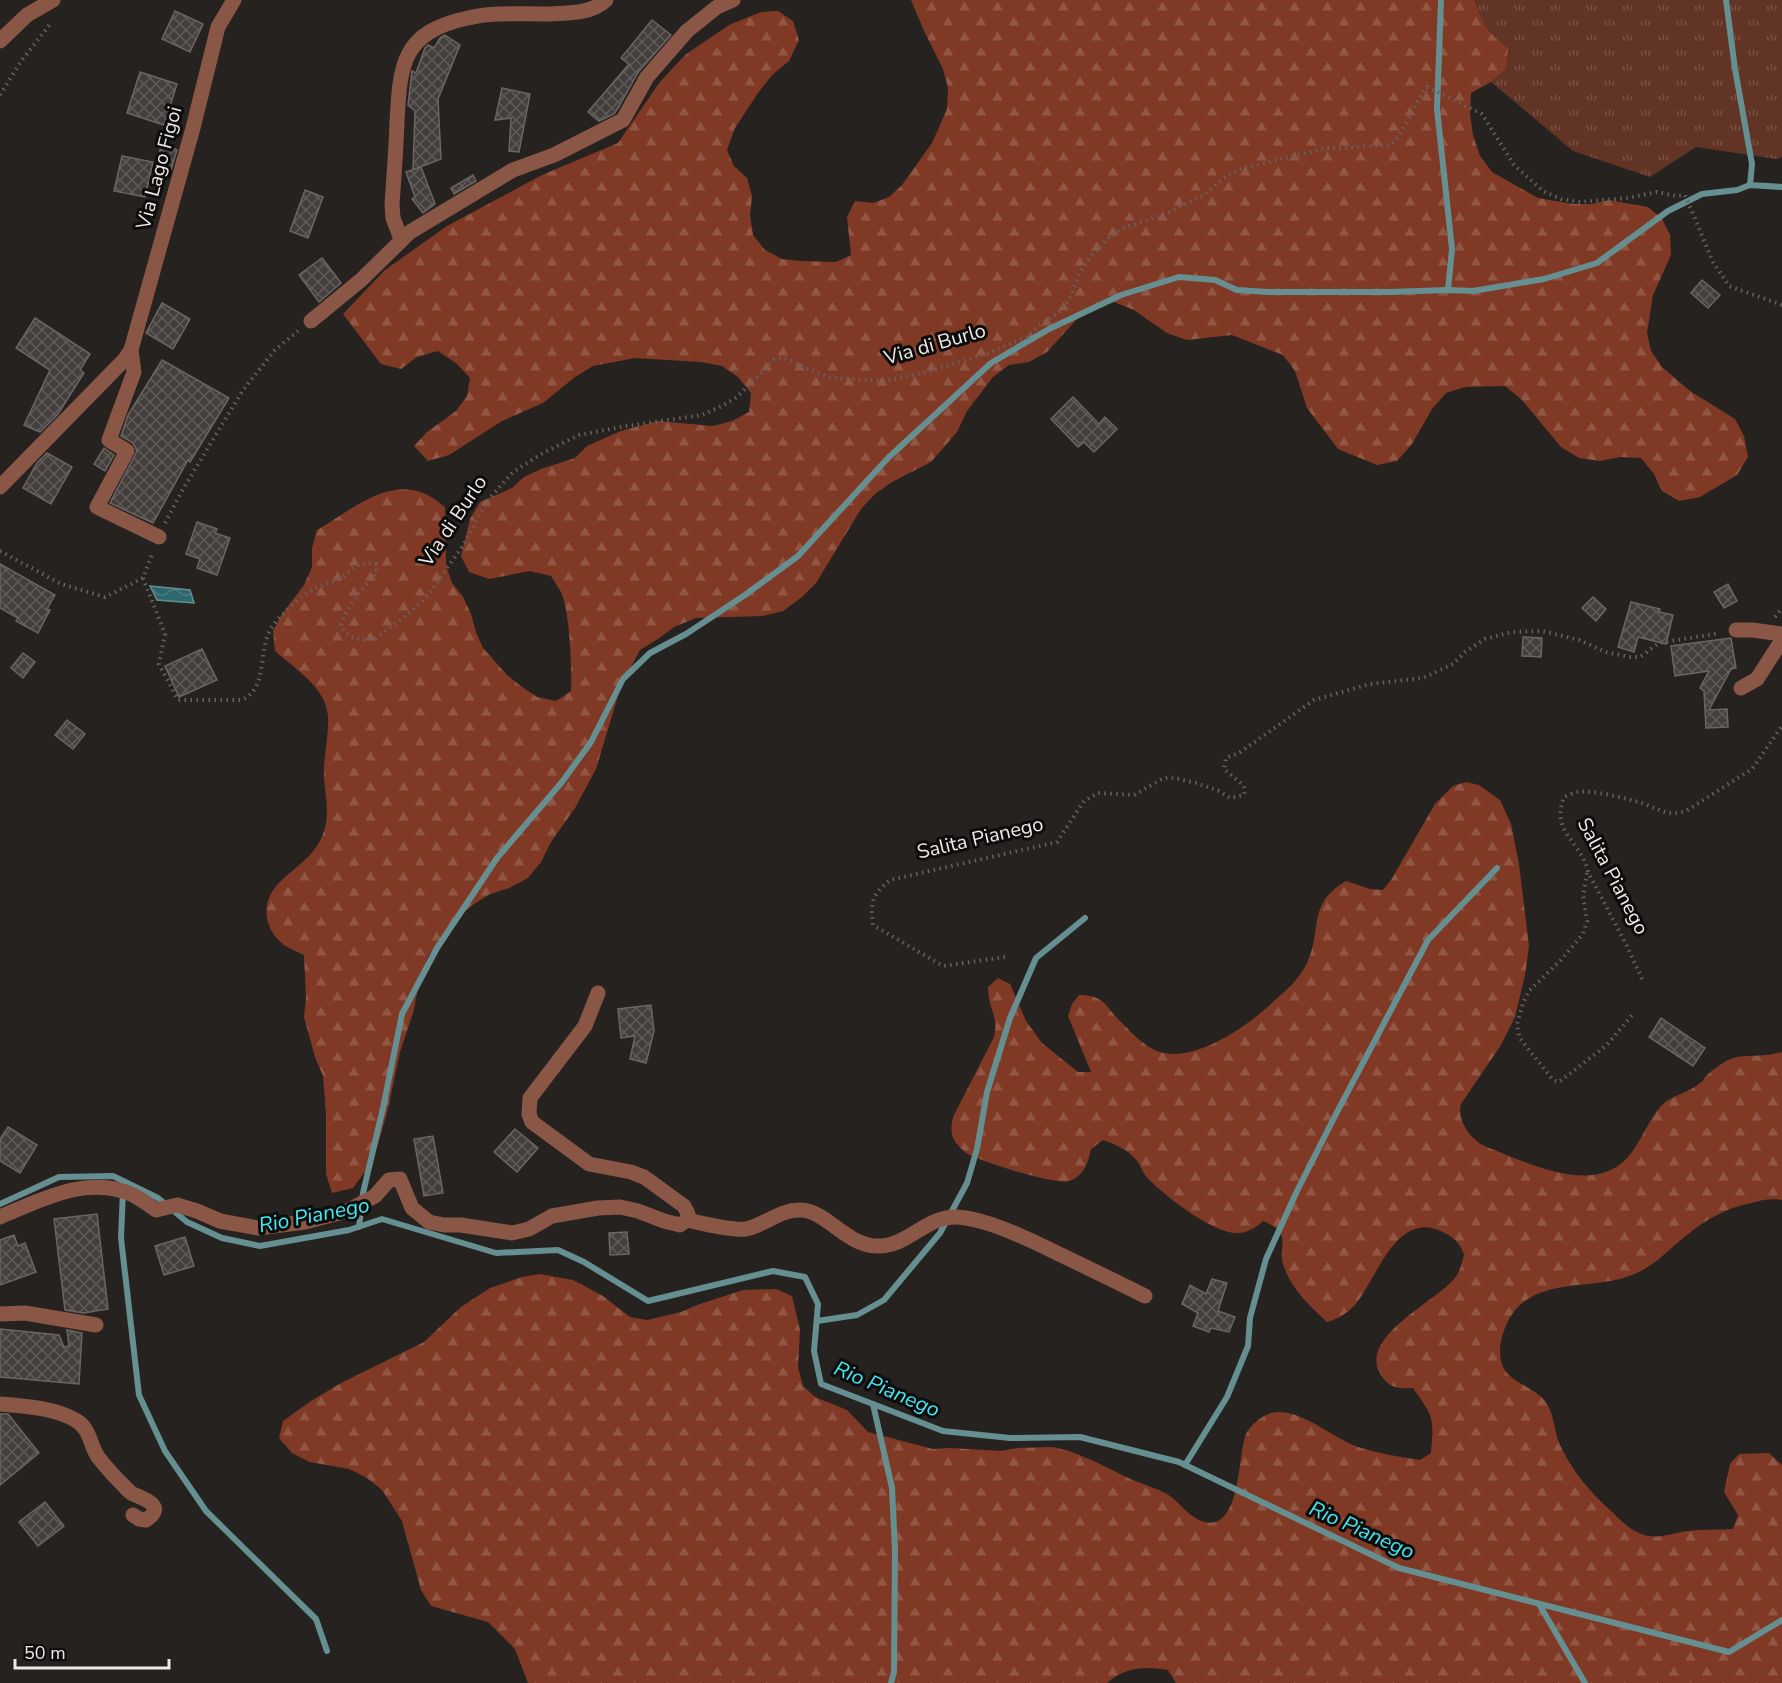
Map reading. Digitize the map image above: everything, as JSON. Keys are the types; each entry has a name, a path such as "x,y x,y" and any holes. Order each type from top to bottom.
{"street":[{"path":"0,41 27,15 53,0"},
{"name":"Via Lago Figoi","path":"0,487 125,359 131,350 218,27 234,0"},
{"path":"401,239 393,218 392,204 400,78 408,53 417,42 439,27 470,17 570,13 596,8 606,0"},
{"path":"311,321 361,280 401,239 513,170 554,155 623,120 647,77 687,31 717,7 733,0"},
{"name":"Via Lago Figoi","path":"131,350 134,372 108,440 127,451 97,507 159,537"},
{"path":"1736,630 1782,634"},
{"path":"1741,688 1757,679 1782,640"},
{"path":"0,1217 74,1188 92,1187 132,1194 156,1210 177,1205 220,1221 258,1228 306,1222 347,1211 371,1198 389,1179 400,1179 412,1208 429,1222 512,1233 529,1229 552,1216 598,1208 620,1207 680,1225 687,1220 688,1214 684,1206 644,1177 631,1172 589,1164 532,1122 529,1114 530,1098 585,1026 598,993"},
{"path":"687,1220 743,1230 760,1225 789,1210 803,1210 814,1213 858,1243 879,1246 901,1241 935,1220 957,1217 998,1227 1027,1239 1145,1296"},
{"path":"0,1314 25,1313 96,1325"},
{"path":"0,1404 49,1411 69,1417 83,1425 99,1457 122,1484 130,1493 147,1498 153,1504 152,1516 146,1520 133,1515"}],"path":[{"path":"0,95 22,60 55,19"},
{"name":"Via di Burlo","path":"143,578 165,634 159,664 178,700 248,698 256,689 270,629 285,612 314,589 340,578 355,567 367,562 376,564 376,574 354,599 344,614 341,625 344,631 352,637 363,640 375,639 408,614 428,595 464,543 488,500 513,472 543,453 579,435 702,415 737,396 774,360 784,358 830,378 885,381 927,372 989,353 1027,337 1038,326 1058,313 1068,300 1090,256 1108,238 1123,228 1165,214 1202,196 1228,175 1241,169 1322,149 1391,145 1402,133 1419,98 1428,87 1482,114 1514,165 1543,191 1561,199 1580,202 1628,198 1657,192 1677,196 1685,195 1713,262 1729,286 1782,305"},
{"path":"0,551 62,584 105,597 143,578 159,537 183,489 254,375 274,350 311,321"},
{"name":"Salita Pianego","path":"1005,957 943,966 873,925 871,908 877,891 890,880 1057,842 1083,801 1098,793 1134,795 1170,777 1196,783 1230,798 1238,798 1244,795 1245,789 1224,769 1226,758 1239,753 1314,700 1370,684 1423,678 1453,664 1465,652 1485,639 1512,632 1542,631 1579,640 1606,652 1640,657 1659,643 1736,630"},
{"name":"Salita Pianego","path":"1642,979 1588,872 1585,860 1561,825 1559,810 1564,797 1578,791 1609,795 1641,803 1665,813 1676,814 1686,811 1752,769 1782,726"},
{"path":"1588,872 1583,896 1587,921 1583,934 1561,960 1529,991 1517,1023 1519,1037 1553,1080 1559,1082 1607,1045 1632,1016"}],"green space":[{"path":"911,0 1475,0 1487,27 1495,38 1508,48 1506,69 1491,82 1471,93 1470,114 1473,135 1480,156 1492,172 1538,198 1573,204 1592,204 1609,200 1648,207 1662,219 1670,235 1671,255 1653,295 1647,333 1651,351 1662,367 1690,391 1735,419 1744,436 1748,457 1737,475 1700,497 1679,501 1662,491 1654,474 1641,458 1620,457 1600,461 1579,458 1561,447 1522,400 1505,386 1465,387 1446,393 1432,409 1412,444 1397,461 1377,465 1338,449 1307,408 1295,371 1283,355 1232,335 1187,340 1167,333 1134,310 1114,302 1093,308 1076,320 1047,352 1029,362 1009,365 993,377 967,411 957,432 931,462 892,482 875,494 861,509 816,583 802,597 783,611 763,616 696,618 674,627 640,650 621,686 596,769 541,862 528,878 509,888 490,894 471,906 455,921 429,955 421,974 413,1013 400,1052 376,1151 367,1169 353,1188 332,1193 326,1174 326,1114 323,1076 304,1017 306,998 304,955 286,946 277,938 268,923 267,915 269,898 280,882 316,847 321,840 327,818 324,777 328,724 326,707 322,697 309,680 275,651 273,631 282,614 304,585 312,567 312,548 317,530 364,501 396,490 412,490 428,495 445,507 446,565 452,583 463,597 471,614 483,648 507,675 522,687 537,697 556,701 571,691 571,655 561,592 551,576 530,571 489,579 469,572 461,556 470,519 480,502 512,488 524,477 541,469 575,458 587,446 621,431 658,421 713,426 732,421 749,412 751,393 738,377 722,366 701,362 635,358 593,366 575,377 543,403 502,421 449,455 428,461 414,446 427,432 456,411 467,396 470,378 457,364 438,351 417,357 401,369 381,364 343,314 385,270 447,226 542,175 618,143 659,83 685,55 729,25 761,12 778,11 793,21 799,40 789,61 772,75 735,128 727,150 734,166 747,178 752,196 750,215 753,235 765,250 782,259 836,262 851,255 847,217 855,201 873,203 889,197 902,185 932,143 947,109 948,88 943,69"},
{"path":"1475,0 1782,0 1782,157 1776,159 1696,147 1650,177 1573,151 1491,82 1506,69 1493,37 1482,21"},
{"path":"1466,782 1479,785 1500,800 1511,824 1519,864 1529,946 1515,1017 1501,1045 1461,1104 1463,1123 1466,1130 1476,1140 1521,1161 1559,1173 1597,1174 1613,1169 1628,1157 1665,1102 1696,1086 1720,1065 1737,1057 1782,1052 1782,1200 1759,1201 1734,1208 1709,1219 1640,1272 1616,1280 1563,1287 1531,1297 1518,1308 1507,1323 1500,1351 1501,1362 1507,1373 1535,1392 1548,1405 1559,1443 1582,1480 1621,1521 1639,1533 1658,1536 1694,1530 1733,1529 1738,1515 1724,1492 1730,1464 1739,1454 1769,1453 1782,1465 1782,1683 1176,1683 1168,1670 1152,1668 1128,1671 1107,1683 528,1683 515,1649 488,1622 431,1606 421,1590 402,1521 382,1490 367,1478 349,1469 310,1462 292,1453 279,1438 283,1421 311,1401 341,1383 424,1342 461,1307 490,1288 522,1277 540,1274 573,1280 603,1296 630,1317 647,1320 681,1312 743,1290 776,1289 792,1296 800,1330 798,1367 803,1386 815,1397 847,1410 868,1432 933,1449 1001,1451 1053,1447 1069,1451 1165,1493 1194,1517 1205,1522 1216,1522 1225,1515 1236,1491 1245,1437 1255,1422 1271,1413 1281,1412 1304,1418 1358,1447 1420,1460 1431,1453 1432,1425 1429,1412 1413,1388 1399,1388 1387,1383 1376,1361 1380,1348 1389,1334 1444,1288 1458,1273 1464,1254 1451,1237 1438,1230 1423,1227 1410,1231 1388,1252 1354,1306 1342,1316 1327,1322 1302,1297 1287,1275 1282,1260 1282,1236 1273,1226 1263,1221 1248,1231 1238,1233 1228,1232 1202,1220 1188,1212 1152,1183 1131,1154 1103,1140 1091,1149 1082,1172 1074,1179 1062,1182 1018,1172 966,1153 954,1140 951,1127 953,1117 994,1037 995,1024 988,987 998,978 1010,984 1026,1021 1042,1043 1078,1072 1091,1072 1068,1016 1072,1004 1079,995 1100,1000 1138,1039 1157,1051 1172,1054 1204,1048 1250,1021 1297,979 1312,951 1320,909 1333,890 1346,881 1370,889 1383,890 1435,804 1453,786"}],"water":[{"path":"150,586 190,590 194,603 157,600"}],"building":[{"path":"175,11 203,24 190,52 162,39"},
{"path":"652,20 671,35 639,71 614,114 599,121 588,112 629,64 621,58"},
{"path":"445,35 460,45 438,99 441,159 413,170 415,111 408,105 412,71 416,73 425,48 428,45 434,48 440,38"},
{"path":"140,72 177,84 164,125 127,113"},
{"path":"502,88 530,94 519,152 509,151 511,118 495,120"},
{"path":"161,143 177,150 171,170 158,164"},
{"path":"122,156 153,162 145,197 114,191"},
{"path":"421,167 435,204 423,213 412,199 415,197 406,172"},
{"path":"473,175 476,181 454,194 451,188"},
{"path":"305,190 323,197 308,238 290,231"},
{"path":"322,258 341,283 319,302 299,275"},
{"path":"1702,280 1720,295 1708,308 1691,293"},
{"path":"162,303 190,319 173,349 146,333"},
{"path":"35,318 90,354 80,370 84,373 58,414 40,432 24,425 50,370 16,348"},
{"path":"162,360 229,398 190,462 188,460 153,523 110,503 137,451 133,443 121,436 128,415"},
{"path":"1073,397 1099,424 1105,417 1117,429 1094,452 1084,442 1078,447 1051,419"},
{"path":"104,448 114,455 105,471 94,464"},
{"path":"47,453 72,467 51,504 23,488 37,463"},
{"path":"197,522 217,529 215,533 230,538 217,575 197,568 200,559 186,554"},
{"path":"0,564 55,595 38,633 16,621 18,618 0,608"},
{"path":"1728,584 1737,601 1724,608 1714,592"},
{"path":"1593,597 1606,609 1596,621 1582,608"},
{"path":"1631,602 1660,609 1659,612 1673,615 1666,644 1638,637 1634,652 1618,647"},
{"path":"1523,637 1542,638 1541,657 1522,656"},
{"path":"1731,638 1736,668 1731,669 1709,710 1727,709 1728,727 1706,728 1704,691 1700,688 1709,671 1675,676 1671,646"},
{"path":"202,649 217,680 179,697 165,666"},
{"path":"23,653 35,662 23,678 11,668"},
{"path":"67,720 85,734 73,749 55,735"},
{"path":"651,1005 654,1031 646,1063 630,1059 635,1036 621,1038 618,1009"},
{"path":"1661,1018 1705,1048 1693,1066 1649,1037"},
{"path":"8,1127 37,1145 20,1173 0,1161 0,1139"},
{"path":"515,1129 538,1148 517,1172 494,1152"},
{"path":"433,1136 443,1193 424,1196 414,1139"},
{"path":"97,1214 108,1309 84,1313 65,1310 54,1219"},
{"path":"627,1232 629,1254 610,1255 609,1233"},
{"path":"14,1235 18,1246 25,1243 36,1272 0,1285 0,1240"},
{"path":"185,1237 194,1266 164,1275 155,1246"},
{"path":"1212,1279 1227,1283 1218,1311 1235,1317 1229,1332 1211,1328 1209,1332 1193,1326 1198,1313 1182,1304 1190,1285 1206,1294"},
{"path":"0,1329 59,1335 64,1347 69,1346 67,1330 82,1333 79,1384 0,1377"},
{"path":"0,1414 8,1414 39,1453 0,1485"},
{"path":"45,1502 64,1526 38,1546 19,1522"}],"waterway":[{"path":"1441,0 1437,109 1452,249 1448,290"},
{"path":"1726,0 1735,69 1752,164 1750,185"},
{"path":"359,1227 363,1193 402,1014 437,948 497,858 562,782 591,742 623,679 650,653 686,634 798,556 888,458 991,363 1049,329 1121,295 1179,277 1215,280 1237,290 1268,292 1473,291 1544,279 1597,263 1668,211 1702,194 1737,190 1750,185 1782,187"},
{"path":"1185,1465 1227,1397 1248,1346 1250,1318 1266,1259 1336,1114 1428,940 1497,868"},
{"path":"817,1321 857,1315 884,1300 940,1233 967,1183 977,1149 987,1092 1010,1018 1036,958 1085,918"},
{"name":"Rio Pianego","path":"0,1204 59,1177 113,1176 158,1198 187,1222 222,1238 260,1246 349,1230 382,1219 496,1253 558,1250 584,1262 648,1301 773,1271 805,1277 818,1304 814,1351 821,1384 943,1431 1010,1438 1080,1437 1179,1462 1399,1568 1729,1652 1782,1620"},
{"path":"123,1191 121,1238 139,1395 165,1451 206,1511 316,1619 327,1651"},
{"path":"873,1404 892,1488 895,1550 894,1672 891,1683"},
{"path":"1539,1604 1585,1683"}]}
